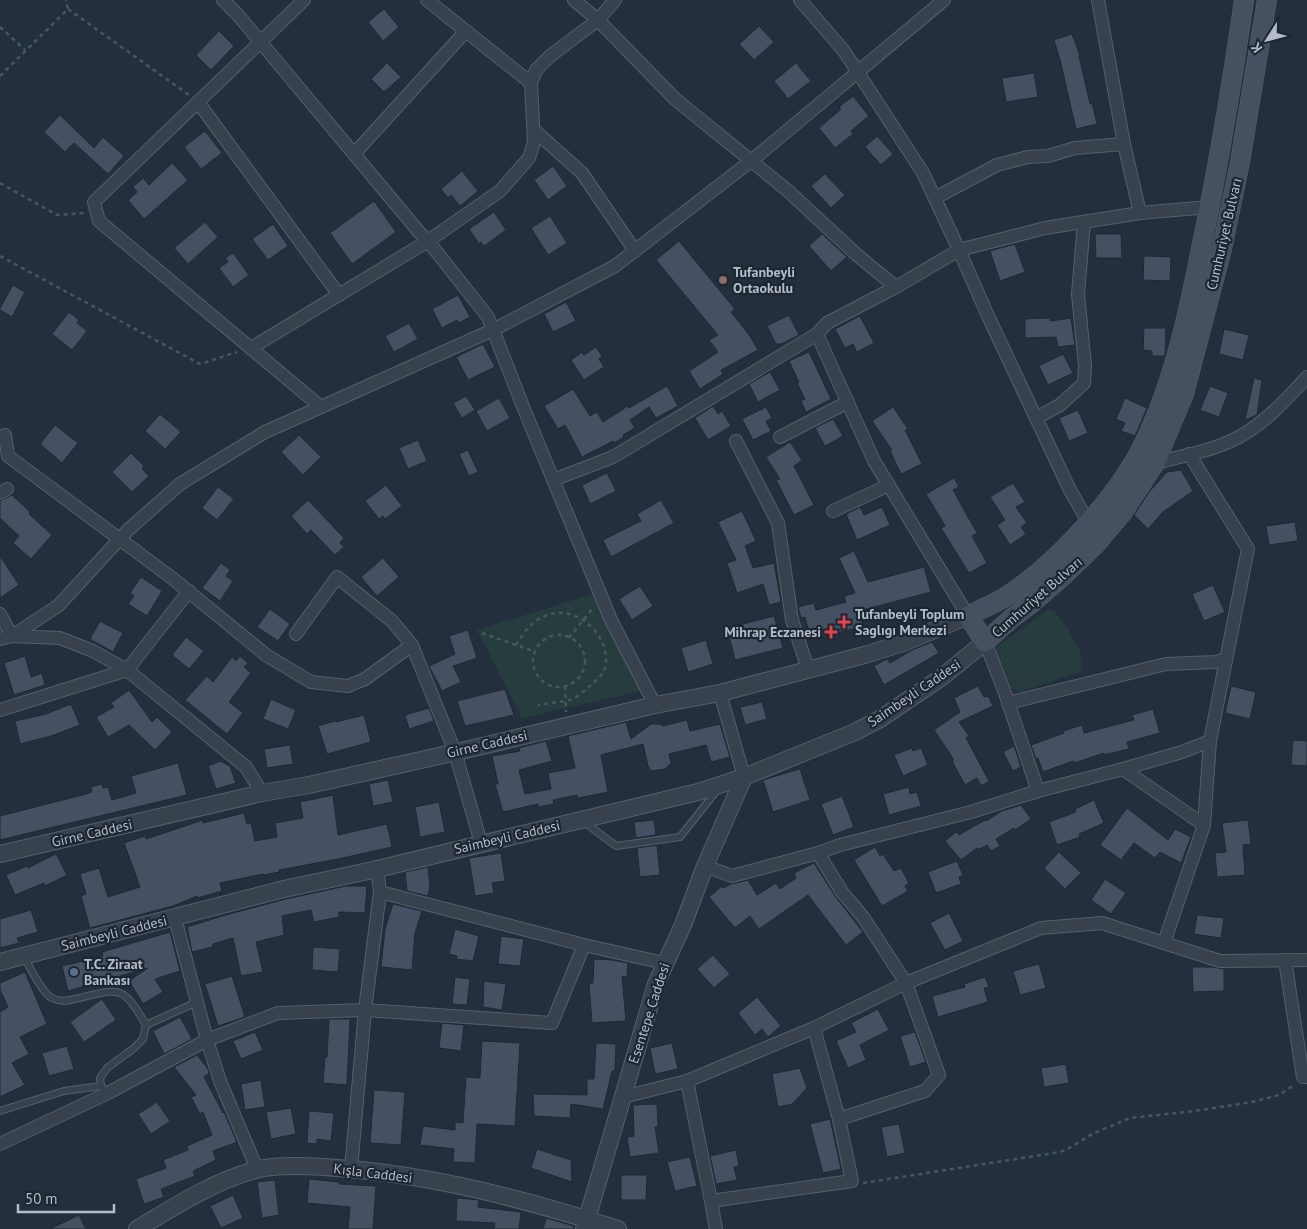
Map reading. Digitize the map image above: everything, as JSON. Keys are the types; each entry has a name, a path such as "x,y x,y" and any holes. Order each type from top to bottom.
{"main road":[{"name":"Cumhuriyet Bulvarı","path":"1244,0 1210,208 1186,315 1164,396 1135,460 1088,522 1070,542 1028,580 1001,599 968,616 985,642 1064,576 1096,544 1122,512 1155,463 1184,394 1222,248 1240,162 1267,0"},
{"path":"1135,460 1155,463"}],"street":[{"path":"223,0 260,41 428,241 488,317 611,620 655,705"},
{"path":"304,0 94,202 99,221 321,407"},
{"path":"427,0 531,83"},
{"path":"574,0 598,20 675,99 787,190 857,255 896,288"},
{"path":"251,348 428,241 500,191 529,158 534,142 531,83 536,70 550,56 598,20 615,0"},
{"path":"800,0 844,51 923,173 1069,488 1088,522"},
{"path":"6,637 58,606 128,530 180,484 265,432 493,330 615,266 751,161 944,0"},
{"path":"1098,0 1124,144 1140,213"},
{"path":"354,154 466,31"},
{"path":"198,102 339,295"},
{"path":"534,130 582,173 635,251"},
{"path":"935,198 997,165 1028,157 1048,156 1075,148 1124,144"},
{"path":"553,480 613,457 817,334 827,323 896,288 960,250 1045,228 1140,213 1210,208"},
{"path":"1036,418 1060,404 1084,383 1085,366 1078,294 1084,222"},
{"path":"817,334 874,461 968,616"},
{"path":"1155,463 1237,438 1262,421 1307,377"},
{"path":"780,437 848,402"},
{"path":"5,435 8,456 189,591 266,655 310,682 348,686 366,679 412,645"},
{"path":"736,442 778,523 792,620 808,670"},
{"path":"1164,942 1204,825 1210,741 1248,549 1188,454"},
{"path":"833,511 889,485"},
{"path":"296,634 337,577 392,621 412,645 455,752 481,843"},
{"path":"0,710 127,670 189,591"},
{"path":"0,614 6,637"},
{"name":"Girne Caddesi","path":"0,854 655,705 720,693 903,643 968,616"},
{"path":"6,637 60,638 93,651 127,670 246,767 262,793"},
{"path":"985,642 1008,702 1038,791"},
{"name":"Saimbeyli Caddesi","path":"0,962 284,889 698,792 744,777 855,732 880,719 942,677 985,642"},
{"path":"1008,702 1166,664 1216,662 1226,659"},
{"path":"720,693 744,777"},
{"path":"705,866 732,876 818,854 840,845 971,812 1038,791 1182,752 1210,741"},
{"path":"1123,769 1204,825"},
{"name":"Esentepe Caddesi","path":"586,1224 647,1013 664,963 683,925 705,866 744,777"},
{"path":"818,854 842,892 863,917 906,983 939,1075 925,1092 839,1119"},
{"path":"351,1169 365,1010 380,892 377,868"},
{"path":"380,892 664,963"},
{"path":"176,918 207,1040 220,1081 257,1169"},
{"path":"623,1097 687,1081 814,1028 906,983 1041,928 1102,922 1220,961 1307,960"},
{"path":"0,1144 105,1089 207,1040 278,1013 365,1010 552,1023 584,944"},
{"path":"1285,960 1305,1077"},
{"path":"711,1201 852,1181 839,1119 814,1028"},
{"path":"687,1081 716,1229"},
{"name":"Kışla Caddesi","path":"137,1229 198,1193 257,1169 318,1166 410,1176 472,1188 586,1224 618,1229"}],"lane":[{"path":"581,820 616,846 680,837 722,784"},
{"path":"0,1111 64,1091 105,1089 100,1078 103,1073 143,1039 146,1025 135,1006 124,994 113,990 62,1002 50,998 24,956"},
{"path":"146,1025 198,1002"}],"path":[{"path":"66,0 68,9 198,102"},
{"path":"0,76 68,9"},
{"path":"0,27 25,50"},
{"path":"0,184 57,215 97,212"},
{"path":"0,256 200,364 251,348"},
{"path":"569,638 602,598"},
{"path":"516,645 524,631 530,626 548,615 556,613 564,613 583,620 590,625 603,642 606,652 604,669 583,692 571,700 538,705"},
{"path":"482,633 536,652"},
{"path":"554,636 569,638 580,645 584,654 583,672 577,680 565,686 550,686 542,681 536,673 534,664 538,646 554,636"},
{"path":"565,686 566,726"},
{"path":"852,1181 864,1183 1054,1153 1066,1150 1092,1134 1130,1118 1196,1111 1252,1102 1279,1095 1305,1077"}],"green space":[{"path":"593,594 641,691 522,718 477,630"},
{"path":"1048,609 1053,610 1066,626 1080,651 1082,671 1020,692 1011,688 994,649"}],"building":[{"path":"384,9 399,27 383,41 368,22"},
{"path":"759,26 774,42 754,60 739,44"},
{"path":"219,31 234,46 211,70 196,55"},
{"path":"1072,34 1080,56 1090,104 1092,103 1097,124 1076,129 1054,40"},
{"path":"387,63 401,77 384,92 371,79"},
{"path":"796,63 811,81 788,99 774,81"},
{"path":"1034,73 1038,97 1006,102 1002,78"},
{"path":"853,96 869,116 851,131 853,134 835,148 819,128 841,109 839,107"},
{"path":"60,115 94,148 103,137 124,156 108,174 74,143 65,152 44,132"},
{"path":"205,131 222,153 201,169 184,147"},
{"path":"877,136 893,154 881,165 865,147"},
{"path":"172,163 188,180 144,219 128,200 137,192 133,187 143,178 149,185"},
{"path":"553,166 567,186 548,200 534,180"},
{"path":"462,171 478,191 460,206 451,195 448,198 441,189"},
{"path":"825,174 845,195 831,208 811,186"},
{"path":"374,201 396,232 352,264 330,233"},
{"path":"494,212 506,230 484,246 481,242 479,244 469,229"},
{"path":"550,216 567,243 548,255 531,228"},
{"path":"205,222 218,237 188,264 174,248"},
{"path":"273,224 288,246 268,260 252,239"},
{"path":"822,234 847,257 831,271 809,246"},
{"path":"1095,234 1121,234 1122,258 1096,258"},
{"path":"679,241 735,309 731,312 750,336 758,350 721,370 723,374 700,389 689,371 718,352 709,340 718,335 656,260"},
{"path":"1015,244 1025,272 1000,281 990,251"},
{"path":"233,253 249,275 233,287 219,268 228,262 225,258"},
{"path":"1144,256 1171,257 1170,281 1143,280"},
{"path":"13,285 25,292 12,317 0,310 0,308"},
{"path":"458,295 470,317 459,323 457,320 442,328 432,309"},
{"path":"566,302 576,321 553,332 544,314"},
{"path":"69,312 79,320 77,323 87,331 72,350 52,334"},
{"path":"789,315 799,335 781,344 776,344 767,326"},
{"path":"860,316 874,343 857,352 853,344 845,348 835,329"},
{"path":"1050,318 1050,321 1071,318 1075,345 1058,347 1056,337 1025,338 1025,319"},
{"path":"409,323 418,339 394,352 385,336"},
{"path":"1144,328 1166,328 1165,356 1152,356 1152,351 1143,350"},
{"path":"1224,329 1249,335 1243,360 1219,354"},
{"path":"483,344 495,367 468,380 456,357"},
{"path":"596,347 602,356 599,359 604,367 584,380 571,360 582,352 584,355"},
{"path":"809,352 831,399 806,412 801,401 805,399 789,361"},
{"path":"1063,354 1073,373 1048,385 1039,366"},
{"path":"770,372 780,390 758,402 749,384"},
{"path":"1254,378 1262,380 1257,415 1245,420"},
{"path":"667,386 678,406 656,418 649,407 630,420 635,428 623,435 624,437 582,457 565,425 558,429 544,406 573,389 590,416 597,412 603,422 628,406 629,408"},
{"path":"1210,386 1228,393 1219,417 1200,410"},
{"path":"466,396 475,410 462,418 453,403"},
{"path":"499,398 510,418 487,431 476,411"},
{"path":"1125,398 1147,408 1135,436 1121,431 1125,423 1116,419"},
{"path":"713,406 718,414 722,411 731,426 708,440 695,418"},
{"path":"766,407 772,418 766,421 771,431 753,440 742,419"},
{"path":"893,407 908,429 905,430 922,464 901,474 890,451 892,450 872,421"},
{"path":"1078,410 1088,433 1069,441 1059,418"},
{"path":"160,414 181,432 165,449 145,431"},
{"path":"833,419 843,436 825,446 815,428"},
{"path":"55,425 78,443 62,463 40,444"},
{"path":"299,435 321,457 303,475 281,452"},
{"path":"418,440 427,461 408,469 399,448"},
{"path":"790,442 802,460 794,466 814,505 794,515 776,480 780,479 766,457"},
{"path":"468,450 478,472 469,476 459,454"},
{"path":"131,453 144,466 142,469 149,476 132,492 112,472"},
{"path":"1181,470 1193,491 1163,512 1148,529 1134,515 1149,492 1167,472"},
{"path":"607,473 616,491 590,504 582,485"},
{"path":"954,478 959,487 953,490 977,533 972,536 987,563 969,573 941,528 945,526 926,494"},
{"path":"1013,483 1025,502 1016,507 1027,523 1021,527 1026,534 1010,545 997,525 1005,520 990,497"},
{"path":"386,485 402,506 385,519 383,516 379,519 365,501"},
{"path":"218,487 234,499 217,520 202,508"},
{"path":"12,495 52,535 31,559 13,543 19,536 0,518 0,501"},
{"path":"308,500 344,538 340,543 344,547 335,555 311,530 307,534 291,516"},
{"path":"661,500 674,523 611,557 603,540 641,521 637,514"},
{"path":"860,507 864,515 882,507 890,525 857,540 846,514"},
{"path":"742,511 756,541 745,546 753,568 774,563 781,602 769,605 763,584 737,593 727,563 736,560 718,522"},
{"path":"1295,522 1298,541 1269,545 1266,526"},
{"path":"854,551 868,582 924,567 931,592 859,611 863,626 811,640 805,617 801,618 798,607 814,603 816,610 846,602 844,596 855,593 839,558"},
{"path":"0,556 19,585 0,598"},
{"path":"383,558 399,577 377,596 361,577"},
{"path":"221,563 230,570 226,576 233,581 220,601 202,588"},
{"path":"141,577 162,591 147,616 128,604 134,596 130,593"},
{"path":"1213,585 1225,612 1204,621 1192,594"},
{"path":"640,586 653,606 632,620 619,599"},
{"path":"270,609 290,624 278,641 257,627"},
{"path":"774,616 783,648 735,660 727,628"},
{"path":"100,621 123,633 113,652 90,639"},
{"path":"468,630 477,658 453,666 461,682 442,691 429,666 455,654 449,636"},
{"path":"186,637 204,651 189,669 172,655"},
{"path":"706,640 713,664 688,672 681,648"},
{"path":"932,642 939,653 884,685 874,666 887,659 890,663 912,650"},
{"path":"25,656 31,677 42,673 45,685 14,695 4,663"},
{"path":"240,656 248,663 244,667 251,673 229,702 243,713 227,734 185,700 207,676 213,682 232,657 236,661"},
{"path":"978,686 984,697 988,696 993,706 959,722 969,736 966,738 989,781 981,786 977,778 965,785 952,761 954,760 934,730 960,712 954,698"},
{"path":"1231,686 1256,692 1250,719 1225,713"},
{"path":"505,689 514,715 465,726 457,701"},
{"path":"129,690 152,722 157,717 172,732 155,750 129,725 108,737 96,717 114,707 111,703"},
{"path":"271,699 296,710 288,729 263,719"},
{"path":"762,702 767,719 745,725 740,707"},
{"path":"71,704 80,725 51,736 20,744 15,721 46,714"},
{"path":"429,708 434,721 409,729 405,715"},
{"path":"1153,709 1160,733 1127,742 1129,749 1104,755 1104,753 1074,763 1073,761 1043,772 1038,758 1036,759 1031,745 1064,733 1063,731 1082,725 1084,733 1134,720 1132,715"},
{"path":"364,715 371,742 327,754 318,726"},
{"path":"687,720 690,731 720,724 730,757 711,762 706,745 669,754 671,763 665,769 651,771 643,744 601,755 608,792 578,798 577,795 553,800 554,804 538,807 538,804 503,812 495,784 498,784 492,756 520,751 519,748 546,741 552,761 519,770 525,794 551,789 548,773 575,768 568,736 626,722 631,739 651,724 663,726"},
{"path":"1293,740 1307,741 1307,766 1291,765"},
{"path":"290,745 293,764 267,768 264,749"},
{"path":"1014,746 1021,767 1013,771 1003,752"},
{"path":"912,748 913,751 921,748 928,765 903,776 894,755"},
{"path":"220,761 230,766 236,783 216,789 208,766"},
{"path":"178,763 187,795 0,840 0,816 86,794 92,792 91,787 102,784 103,788 108,787 112,800 136,793 131,776"},
{"path":"800,769 810,800 773,812 763,780"},
{"path":"388,780 393,802 373,806 369,784"},
{"path":"909,787 910,794 917,792 921,806 889,815 883,794"},
{"path":"333,795 338,835 387,824 392,847 220,883 222,891 197,898 197,896 173,906 90,928 81,896 86,894 80,874 99,868 108,897 140,887 124,843 145,836 146,839 203,820 203,823 244,813 247,824 251,823 255,841 277,837 275,823 303,818 300,802"},
{"path":"842,796 854,827 833,835 821,804"},
{"path":"1094,800 1104,823 1079,834 1080,837 1057,845 1049,822 1076,812 1075,809"},
{"path":"439,802 445,832 420,837 415,807"},
{"path":"1021,805 1031,819 1015,830 1014,828 996,839 1000,846 991,851 987,845 978,850 977,848 961,860 945,841 956,832 959,835 1002,811"},
{"path":"1127,808 1168,840 1175,829 1191,837 1181,863 1160,852 1155,858 1134,843 1121,860 1100,845"},
{"path":"654,820 656,835 636,838 634,822"},
{"path":"1248,820 1251,844 1243,845 1245,875 1217,877 1215,853 1226,852 1222,823"},
{"path":"657,845 660,875 640,877 637,848"},
{"path":"875,847 880,856 883,854 894,871 901,868 909,883 905,886 908,891 882,906 854,860"},
{"path":"1059,852 1081,873 1065,889 1044,868"},
{"path":"501,853 505,881 492,883 494,893 475,896 469,858"},
{"path":"56,854 67,875 45,886 44,883 15,895 6,875 27,866 28,868"},
{"path":"957,861 963,875 959,877 961,884 936,893 928,872"},
{"path":"814,863 835,896 863,932 846,945 808,895 759,929 750,916 735,928 709,897 722,886 723,888 748,880 757,895 776,883 780,889 796,878 794,873"},
{"path":"428,867 430,887 428,896 407,891 405,872"},
{"path":"1105,879 1126,893 1111,914 1091,900"},
{"path":"346,886 367,886 365,913 339,912 339,917 314,922 311,910 282,916 284,935 256,942 263,972 241,976 233,938 213,944 212,947 192,952 187,927 286,899"},
{"path":"393,904 422,911 415,933 412,970 381,967 385,929"},
{"path":"31,910 38,932 17,938 19,943 0,948 0,919"},
{"path":"949,913 963,941 945,950 930,923"},
{"path":"1197,915 1224,918 1221,938 1194,934"},
{"path":"455,929 479,936 473,961 456,959 457,956 449,954"},
{"path":"170,932 180,971 155,979 163,992 143,1004 129,981 148,968 68,991 62,966 103,956 102,952"},
{"path":"501,936 524,939 520,966 498,964"},
{"path":"313,947 340,949 338,972 312,970"},
{"path":"713,955 730,974 714,988 697,969"},
{"path":"594,959 628,963 627,977 622,976 626,1021 592,1023 589,984 593,983"},
{"path":"1039,964 1046,988 1020,995 1013,971"},
{"path":"1192,967 1224,969 1224,991 1193,992"},
{"path":"25,972 47,1024 20,1037 29,1054 12,1063 25,1085 0,1097 0,1012 8,1007 0,990 0,983"},
{"path":"232,976 245,1017 218,1026 205,984"},
{"path":"455,977 470,979 467,1005 452,1004"},
{"path":"985,977 989,987 984,988 988,1002 938,1017 932,996 965,987 964,984"},
{"path":"484,981 506,984 502,1010 483,1007"},
{"path":"757,997 781,1026 768,1037 762,1029 755,1035 738,1013"},
{"path":"102,999 116,1020 84,1042 70,1022"},
{"path":"878,1009 889,1030 860,1045 866,1060 848,1068 836,1041 856,1032 851,1023"},
{"path":"180,1017 192,1039 164,1054 153,1031"},
{"path":"329,1019 350,1019 347,1085 323,1083 325,1057 327,1057"},
{"path":"442,1023 464,1025 461,1051 439,1048"},
{"path":"255,1032 263,1050 241,1059 233,1041"},
{"path":"915,1032 926,1062 910,1067 900,1036"},
{"path":"482,1041 520,1043 515,1126 477,1124 475,1163 453,1162 454,1149 420,1145 423,1126 455,1130 455,1122 463,1123 466,1077 480,1078"},
{"path":"596,1043 616,1044 615,1071 612,1071 603,1109 571,1104 570,1118 534,1116 533,1094 587,1095 587,1079 594,1079"},
{"path":"672,1043 678,1069 655,1074 650,1048"},
{"path":"67,1046 74,1069 49,1076 42,1053"},
{"path":"197,1055 208,1069 209,1073 204,1077 224,1112 237,1142 213,1151 216,1160 193,1171 195,1176 161,1189 164,1197 144,1204 136,1179 166,1168 163,1160 188,1150 187,1146 212,1135 203,1112 200,1114 191,1097 196,1095 174,1067"},
{"path":"1066,1064 1069,1083 1044,1087 1041,1068"},
{"path":"800,1068 807,1088 792,1104 778,1107 772,1074"},
{"path":"261,1080 265,1107 245,1110 241,1084"},
{"path":"374,1090 405,1092 401,1145 370,1143"},
{"path":"157,1102 170,1121 151,1134 138,1114"},
{"path":"657,1104 658,1127 655,1127 659,1153 630,1157 627,1137 634,1136 633,1105"},
{"path":"291,1108 296,1134 271,1139 266,1112"},
{"path":"309,1111 334,1113 331,1141 317,1139 317,1144 307,1143"},
{"path":"830,1119 841,1169 823,1173 810,1124"},
{"path":"899,1124 905,1153 887,1157 881,1127"},
{"path":"537,1149 571,1160 572,1182 531,1168"},
{"path":"736,1150 739,1166 734,1167 737,1180 716,1184 710,1156"},
{"path":"690,1157 697,1186 675,1191 667,1162"},
{"path":"621,1175 647,1175 646,1200 621,1200"},
{"path":"309,1179 339,1182 339,1184 376,1186 373,1229 348,1229 350,1207 307,1203"},
{"path":"275,1180 279,1215 262,1218 257,1182"},
{"path":"233,1195 243,1218 221,1228 210,1206"},
{"path":"457,1198 479,1200 478,1207 521,1212 519,1229 494,1229 495,1223 456,1221"},
{"path":"79,1215 86,1229 50,1229"},
{"path":"546,1218 574,1226 574,1229 543,1229"}],"place":[{"name":"Tufanbeyli Ortaokulu","path":"723,280"},
{"name":"Tufanbeyli Toplum Saglıgı Merkezi","path":"844,622"},
{"name":"Mihrap Eczanesi","path":"831,632"},
{"name":"T.C. Ziraat Bankası","path":"74,972"}]}
